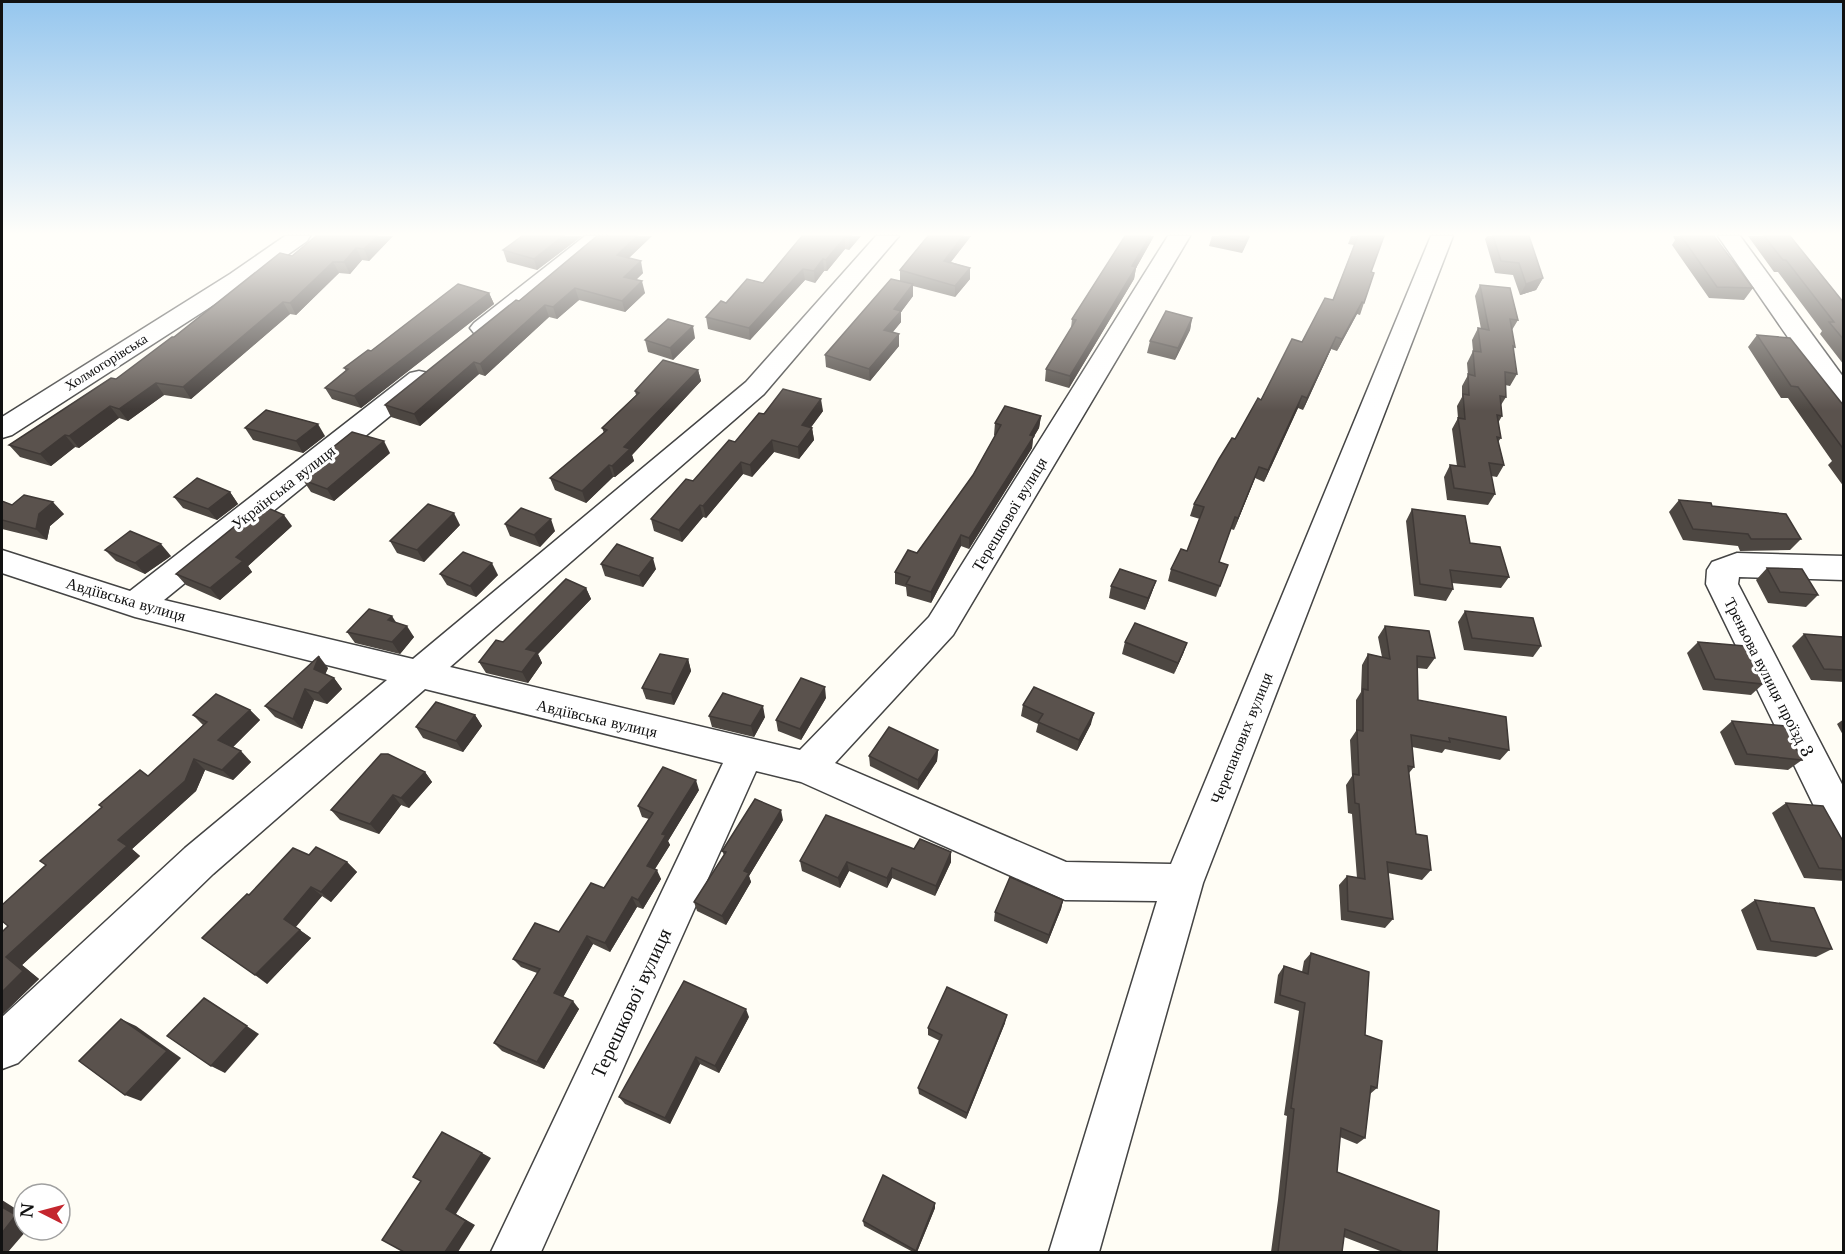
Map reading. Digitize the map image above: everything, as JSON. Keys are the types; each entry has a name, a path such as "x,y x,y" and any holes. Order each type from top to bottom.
{"street":[{"name":"Холмогорівська","path":"2,429 214,295"},
{"name":"Українська вулиця","path":"135,605 526,295"},
{"path":"2,1047 199,861 755,388 837,295"},
{"name":"Терешкової вулиця","path":"807,768 941,626 1143,295"},
{"name":"Черепанових вулиця","path":"1074,1252 1183,883 1419,295"},
{"path":"1771,295 1844,398"},
{"name":"Авдіївська вулиця","path":"2,561 135,605 807,768 1065,881 1183,883"},
{"name":"Треньова вулиця проїзд 3","path":"1844,568 1737,565 1723,570 1722,584 1844,827"},
{"name":"Терешкової вулиця","path":"516,1252 746,753"}],"building":[{"path":"228,295 299,295 290,303 283,302 183,387 156,383 119,409 110,406 40,454 9,445 111,378 116,379"},
{"path":"444,295 487,295 354,396 325,388 348,369 344,368 368,350 371,351"},
{"path":"527,295 567,295 553,307 545,305 480,364 474,362 414,414 385,405 516,300 519,301"},
{"path":"599,295 628,295 622,301"},
{"path":"733,295 780,295 749,328 706,317 721,301 726,303"},
{"path":"878,295 905,295 894,309 901,311 884,330 899,334 869,369 825,355"},
{"path":"1088,295 1119,295 1070,376 1046,369 1076,320 1072,319"},
{"path":"1335,295 1367,295 1342,339 1336,337 1307,398 1302,396 1268,470 1259,467 1238,518 1235,517 1219,562 1228,565 1220,586 1171,569 1181,549 1187,551 1204,507 1194,504 1219,459 1232,438 1235,439 1258,398 1261,400 1292,339 1302,342 1325,298 1333,300"},
{"path":"1482,295 1512,295 1518,320 1510,319 1517,374 1505,372 1506,397 1500,396 1502,416 1497,415 1501,438 1497,437 1504,465 1489,463 1495,494 1454,488 1450,465 1465,467 1458,418 1465,419 1463,394 1469,395 1468,374 1475,376 1473,351 1481,352 1478,328 1489,330"},
{"path":"1813,295 1837,295 1844,303 1844,340 1829,322 1834,322"},
{"path":"1166,311 1192,318 1178,348 1150,341"},
{"path":"668,319 693,326 670,348 645,340"},
{"path":"1757,335 1790,338 1844,406 1844,450 1798,387 1791,386"},
{"path":"663,360 698,370 624,447 630,449 582,491 550,478 607,430 602,428 639,393 635,391"},
{"path":"783,389 821,399 802,425 812,428 798,447 772,440 750,465 741,462 679,530 651,519 686,479 693,481 729,440 735,442 759,413 764,414"},
{"path":"1005,406 1041,416 1030,435 1034,436 969,538 961,535 931,592 906,584 910,577 895,572 908,550 917,553 973,475 1001,425 995,423"},
{"path":"266,410 318,424 296,441 245,428"},
{"path":"352,432 384,441 327,489 303,480 310,475 302,472"},
{"path":"197,478 230,492 208,509 174,497"},
{"path":"24,495 53,502 39,514 36,529 2,520 2,501 12,505"},
{"path":"1679,500 1786,514 1801,539 1751,539 1748,534 1693,529"},
{"path":"428,504 454,513 417,550 390,541"},
{"path":"261,505 284,515 236,557 243,561 210,588 176,574"},
{"path":"521,508 551,519 534,535 505,524"},
{"path":"1412,509 1465,516 1470,543 1500,547 1509,577 1450,570 1453,589 1420,584"},
{"path":"130,531 161,544 135,563 105,550"},
{"path":"617,544 653,558 639,576 601,564"},
{"path":"463,552 492,563 470,586 440,574"},
{"path":"1767,568 1802,569 1818,595 1780,592"},
{"path":"1120,569 1156,581 1148,598 1111,586"},
{"path":"566,579 586,588 526,649 537,652 522,672 479,662 496,640 503,642"},
{"path":"369,609 392,616 388,620 407,626 392,642 347,632"},
{"path":"1465,611 1533,618 1541,646 1472,638"},
{"path":"1135,623 1187,643 1178,663 1125,642"},
{"path":"1385,626 1429,631 1435,658 1417,656 1418,700 1506,717 1509,750 1449,738 1450,742 1411,735 1414,767 1408,766 1416,834 1427,836 1431,870 1387,862 1393,919 1348,911 1347,876 1365,879 1359,804 1355,803 1353,774 1359,775 1357,730 1363,731 1363,689 1368,690 1368,654 1390,659"},
{"path":"1804,634 1843,637 1844,670 1824,669"},
{"path":"1698,642 1745,646 1763,684 1715,679"},
{"path":"660,654 688,659 671,694 642,688"},
{"path":"319,656 314,669 334,678 318,693 305,689 293,719 265,706"},
{"path":"801,678 825,687 800,729 776,720"},
{"path":"1034,687 1094,713 1079,740 1038,722 1043,714 1023,705"},
{"path":"723,693 763,706 751,726 709,716"},
{"path":"216,694 250,710 218,740 241,751 222,770 194,759 185,781 118,840 127,846 6,957 23,971 2,992 2,932 8,926 2,921 2,905 46,865 40,861 102,807 99,805 140,770 148,776 207,722 193,715"},
{"path":"436,702 475,715 456,741 416,727"},
{"path":"1732,721 1785,726 1802,760 1747,754"},
{"path":"889,727 938,750 918,780 869,756"},
{"path":"381,754 388,754 425,772 401,798 393,795 370,824 331,810"},
{"path":"663,767 696,780 662,834 666,835 647,866 657,870 638,900 632,897 605,943 587,936 554,993 573,1001 537,1062 494,1043 540,969 513,959 535,923 559,932 591,883 604,888 653,813 638,806"},
{"path":"755,799 781,810 744,871 749,873 722,916 694,902 726,852 722,851"},
{"path":"1786,803 1823,806 1844,843 1844,870 1819,868"},
{"path":"826,815 914,849 920,839 951,852 936,886 892,868 887,878 847,862 838,878 800,861"},
{"path":"316,847 347,862 321,892 311,887 284,919 300,930 255,975 202,938 247,894 249,895 293,848 309,855"},
{"path":"1010,877 1063,900 1049,935 995,912"},
{"path":"1755,900 1814,908 1832,949 1771,941"},
{"path":"1311,953 1369,972 1365,1035 1382,1041 1377,1088 1371,1086 1365,1138 1341,1128 1337,1172 1439,1211 1437,1252 1403,1252 1345,1229 1342,1252 1278,1252 1294,1109 1291,1108 1305,1003 1280,995 1284,966 1308,974"},
{"path":"684,981 746,1009 715,1066 696,1057 665,1118 619,1097"},
{"path":"947,987 1007,1015 967,1113 918,1088 942,1035 928,1028"},
{"path":"204,998 247,1026 211,1066 167,1036"},
{"path":"121,1019 167,1051 125,1095 79,1061"},
{"path":"442,1132 482,1153 446,1209 466,1221 445,1252 404,1252 382,1240 421,1181 413,1177"},
{"path":"883,1175 935,1203 916,1251 863,1221"},
{"path":"2,1207 12,1213 12,1220 2,1233"}]}
